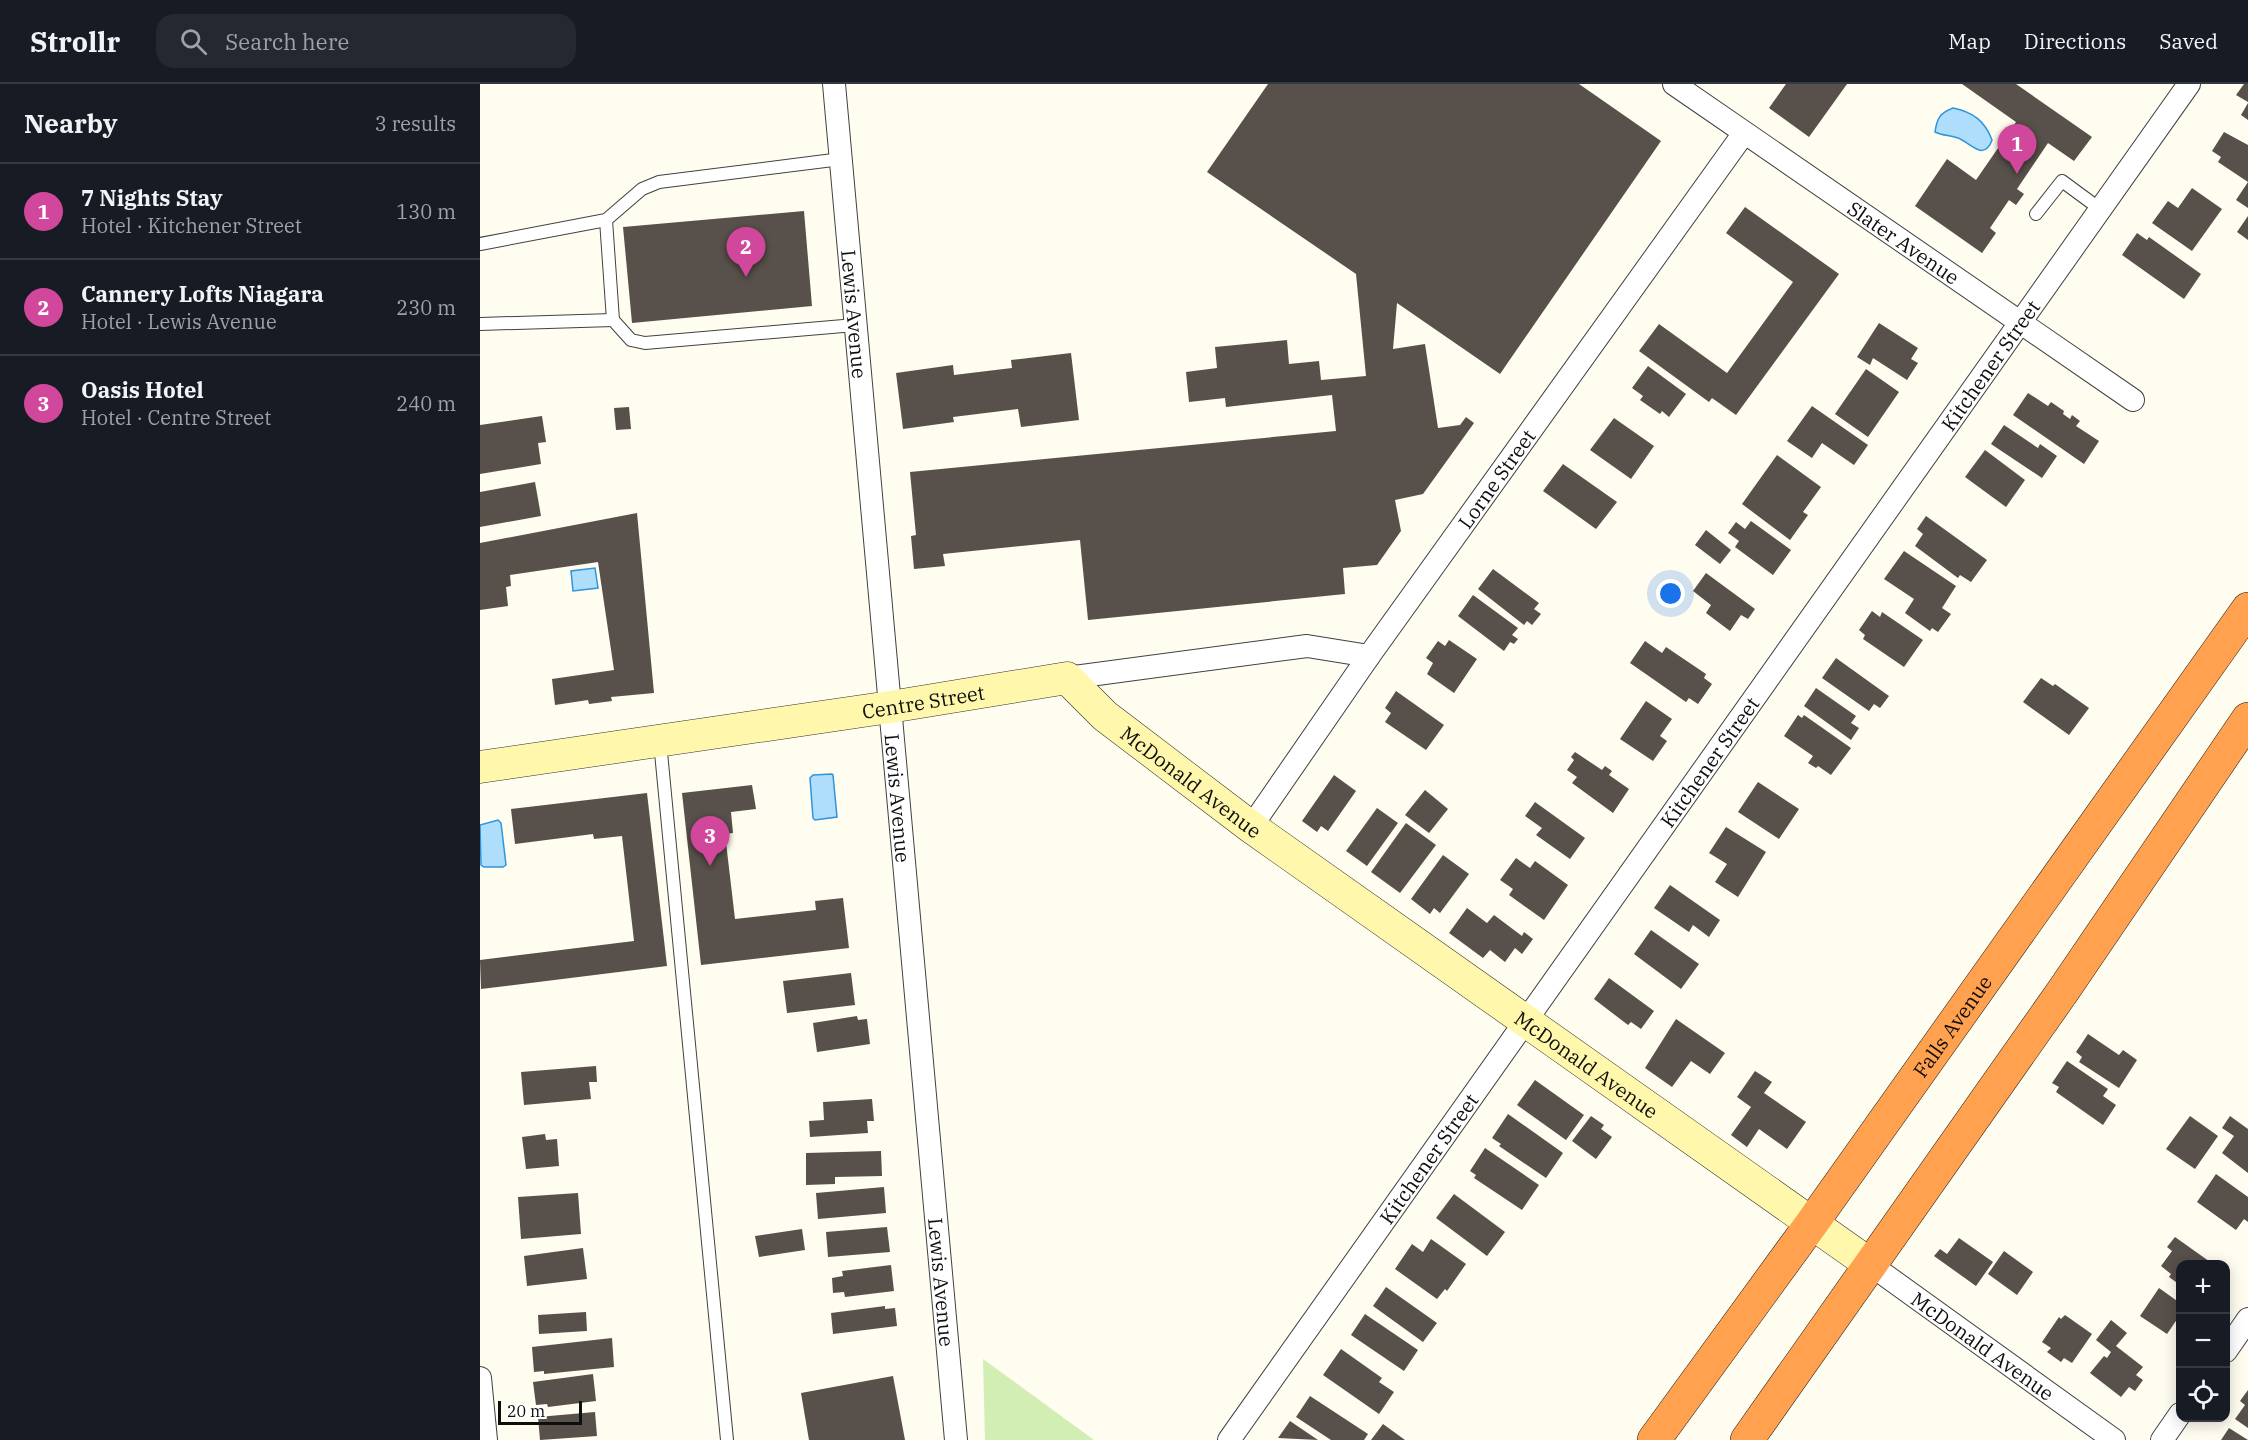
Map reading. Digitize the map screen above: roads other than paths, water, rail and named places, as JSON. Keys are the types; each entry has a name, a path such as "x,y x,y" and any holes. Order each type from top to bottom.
{"highway":[{"name":"Falls Avenue","path":"1654,1440 1812,1223 2248,609"},
{"path":"1747,1440 2063,991 2248,719"}],"street":[{"name":"Lewis Avenue","path":"834,84 956,1440"},
{"name":"Slater Avenue","path":"1674,84 2133,400"},
{"name":"Kitchener Street","path":"1229,1440 2189,84"},
{"name":"Lorne Street","path":"1251,827 1368,656 1744,133"},
{"name":"Centre Street","path":"480,767 890,707 1067,678 1307,646 1368,656"},
{"name":"McDonald Avenue","path":"1067,678 1106,716 1251,827 1812,1223 2114,1440"},
{"path":"2230,1346 2247,1324"},
{"path":"480,1378 486,1440"},
{"path":"2162,1440 2176,1421"}],"lane":[{"path":"480,244 606,220 642,189 659,182 841,159"},
{"path":"2036,214 2062,181 2100,209"},
{"path":"606,220 613,320 631,340 645,343 855,325"},
{"path":"480,324 613,320"},
{"path":"659,740 727,1440"}],"water":[{"path":"1953,108 1977,118 1986,128 1992,140 1985,150 1977,149 1958,138 1935,132 1940,117"},
{"path":"595,568 598,588 573,591 571,571"},
{"path":"832,774 837,817 815,820 810,778 813,775"},
{"path":"498,820 501,823 506,865 484,867 481,865 480,825"}],"place":[{"name":"7 Nights Stay","path":"2017,174"},
{"name":"Cannery Lofts Niagara","path":"746,277"},
{"name":"Oasis Hotel","path":"710,866"}]}
